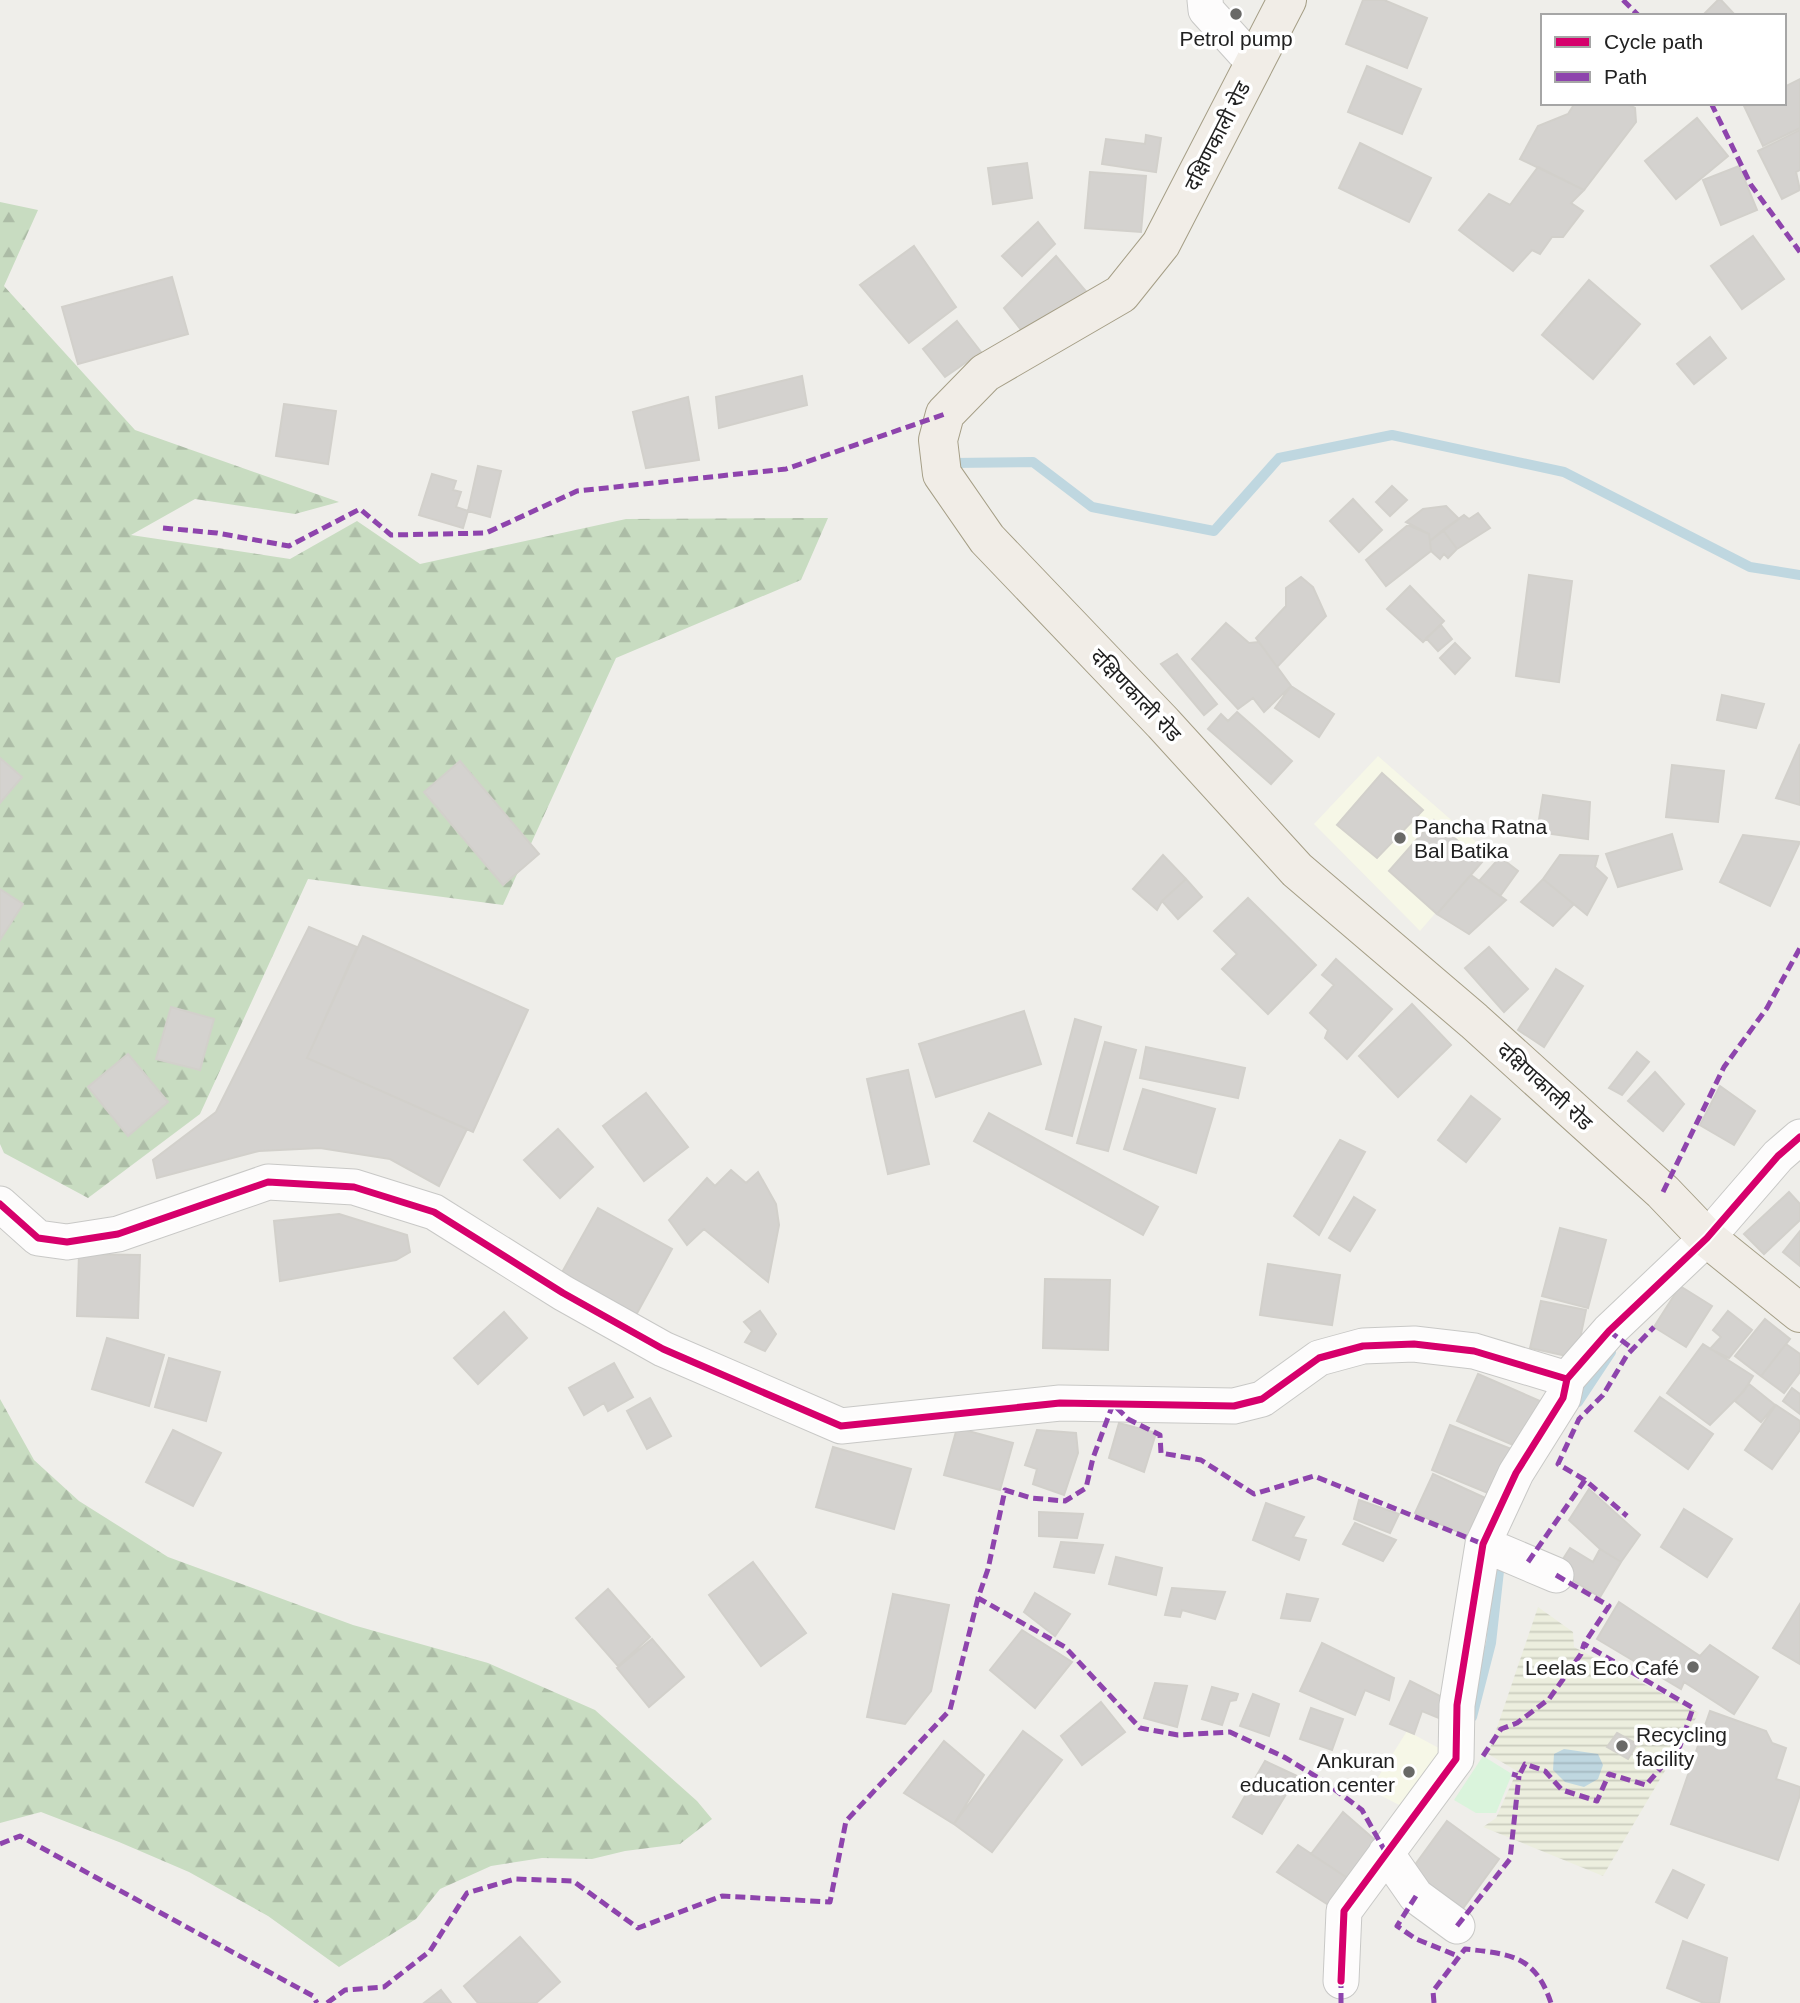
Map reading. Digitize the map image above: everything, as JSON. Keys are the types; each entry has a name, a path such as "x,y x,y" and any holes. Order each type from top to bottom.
{"main road":[{"name":"दक्षिणकाली रोड","path":"1287,0 1161,244 1121,294 985,373 945,414 938,440 942,474 987,539 1163,723 1297,870 1484,1030 1663,1192 1707,1238 1800,1313"}],"street":[{"path":"1205,0 1206,10 1254,63"},
{"path":"1341,1981 1344,1911 1394,1865 1456,1759 1457,1705 1483,1544 1516,1473 1563,1398 1567,1379 1609,1331 1707,1238 1778,1156 1800,1138"},
{"path":"0,1205 38,1238 67,1242 118,1234 268,1182 354,1187 435,1212 563,1293 663,1349 841,1426 1060,1403 1234,1406 1262,1399 1319,1359 1363,1346 1414,1344 1474,1351 1567,1379"},
{"path":"1483,1544 1542,1569"},
{"path":"1394,1865 1416,1896 1457,1926"}],"shaded area":[{"name":"Pancha Ratna Bal Batika","path":"1378,756 1488,852 1420,931 1314,824"},
{"path":"1538,1607 1573,1632 1574,1647 1699,1713 1603,1876 1483,1827 1496,1818 1517,1771 1488,1754"},
{"name":"Ankuran education center","path":"1407,1731 1450,1754 1411,1811 1370,1790"}],"green space":[{"path":"0,202 38,210 4,286 135,430 339,502 295,514 195,499 131,535 290,559 357,521 420,564 626,519 828,518 801,580 616,658 503,905 308,879 200,1114 88,1198 4,1153 0,1144"},
{"path":"0,1399 34,1460 79,1501 168,1557 353,1625 488,1663 595,1710 697,1801 712,1819 680,1844 625,1851 592,1859 542,1858 491,1866 440,1889 416,1919 339,1967 268,1916 189,1872 119,1842 41,1812 0,1823"},
{"path":"1483,1756 1512,1774 1496,1813 1476,1813 1454,1800"}],"water":[{"path":"1564,1749 1598,1754 1603,1765 1598,1779 1584,1787 1565,1782 1553,1770 1554,1754"}],"building":[{"path":"1363,0 1384,0 1427,18 1407,68 1346,44"},
{"path":"1721,0 1734,14 1704,14"},
{"path":"1367,66 1421,89 1402,134 1348,112"},
{"path":"1800,79 1800,128 1763,146 1744,106 1786,105 1786,86"},
{"path":"1574,105 1629,105 1635,108 1636,122 1584,190 1520,159 1538,126 1568,114"},
{"path":"1697,118 1728,156 1676,199 1645,161"},
{"path":"1800,130 1800,170 1796,172 1800,190 1782,199 1758,151"},
{"path":"1146,135 1161,138 1156,172 1102,164 1106,139 1145,144"},
{"path":"1360,143 1431,178 1409,222 1339,188"},
{"path":"1027,163 1032,198 993,204 988,168"},
{"path":"1739,166 1757,210 1721,225 1703,180"},
{"path":"1538,167 1584,190 1571,203 1583,211 1563,237 1552,237 1540,254 1532,250 1513,271 1459,230 1489,194 1510,205"},
{"path":"1090,172 1146,176 1141,232 1085,228"},
{"path":"1038,222 1055,244 1022,276 1002,256"},
{"path":"1753,236 1784,279 1742,309 1711,266"},
{"path":"914,246 956,307 909,343 860,285"},
{"path":"1056,256 1090,296 1029,340 1004,308"},
{"path":"172,277 188,334 78,364 62,307"},
{"path":"1589,280 1640,324 1593,379 1542,335"},
{"path":"957,321 981,352 945,377 923,349"},
{"path":"1710,337 1726,358 1694,384 1677,364"},
{"path":"802,376 807,405 719,428 716,397"},
{"path":"688,397 699,460 646,468 633,412"},
{"path":"284,404 336,411 328,464 276,456"},
{"path":"478,466 501,471 490,517 468,511"},
{"path":"432,474 456,481 453,490 461,492 456,507 468,511 463,528 419,515"},
{"path":"1392,486 1407,500 1390,516 1376,502"},
{"path":"1353,499 1382,530 1359,552 1330,521"},
{"path":"1446,506 1459,519 1430,541 1429,534 1406,522 1423,509"},
{"path":"1478,513 1490,528 1457,549 1443,530 1464,515 1469,519"},
{"path":"1408,525 1429,534 1431,551 1386,586 1366,560"},
{"path":"1443,530 1457,549 1448,558 1444,554 1440,559 1431,551 1430,541"},
{"path":"1529,575 1572,581 1559,682 1516,676"},
{"path":"1301,577 1313,587 1326,616 1277,667 1256,638 1286,606 1286,588"},
{"path":"1410,586 1444,621 1423,642 1387,609"},
{"path":"1226,623 1249,643 1259,642 1291,686 1264,712 1253,698 1238,709 1192,659"},
{"path":"1441,625 1452,639 1438,651 1426,638"},
{"path":"1455,643 1470,658 1455,674 1440,658"},
{"path":"1177,654 1217,704 1204,715 1161,664"},
{"path":"1291,686 1334,714 1319,737 1275,708"},
{"path":"1722,695 1764,704 1756,728 1717,720"},
{"path":"1237,712 1292,761 1271,784 1208,729 1221,714 1228,721"},
{"path":"1800,744 1800,805 1776,798"},
{"path":"0,758 22,777 0,803"},
{"path":"460,761 539,854 503,885 424,792"},
{"path":"1672,765 1724,771 1718,822 1666,817"},
{"path":"1382,773 1423,810 1377,858 1337,825"},
{"path":"1543,795 1590,802 1588,839 1537,832"},
{"path":"1434,820 1482,862 1437,914 1389,871"},
{"path":"1672,834 1682,869 1618,887 1606,854"},
{"path":"1743,835 1800,842 1770,906 1720,882"},
{"path":"1163,855 1186,879 1162,901 1157,910 1133,889"},
{"path":"1560,855 1598,856 1595,867 1607,878 1587,915 1543,879"},
{"path":"1500,857 1518,871 1500,896 1479,881"},
{"path":"1471,875 1506,900 1469,934 1437,914"},
{"path":"1186,879 1202,897 1178,919 1162,901"},
{"path":"1543,879 1574,904 1553,926 1521,902"},
{"path":"0,889 23,904 0,940"},
{"path":"1248,898 1316,965 1268,1014 1222,969 1237,954 1214,931"},
{"path":"309,927 357,947 307,1058 467,1129 439,1186 390,1159 320,1148 259,1151 157,1178 153,1160 216,1112"},
{"path":"363,936 528,1010 473,1132 307,1058"},
{"path":"1489,947 1528,989 1504,1012 1465,968"},
{"path":"1336,959 1392,1009 1347,1059 1325,1038 1328,1030 1310,1013 1334,985 1322,975"},
{"path":"1556,969 1583,986 1544,1047 1518,1030"},
{"path":"1412,1004 1451,1045 1398,1097 1359,1056"},
{"path":"171,1007 214,1019 200,1070 156,1059"},
{"path":"1024,1011 1041,1064 936,1097 919,1044"},
{"path":"1075,1019 1101,1027 1072,1136 1046,1129"},
{"path":"1105,1042 1136,1050 1108,1151 1077,1143"},
{"path":"1146,1047 1245,1068 1238,1098 1140,1078"},
{"path":"1637,1052 1649,1062 1622,1095 1609,1088"},
{"path":"128,1054 168,1102 128,1136 88,1087"},
{"path":"908,1070 929,1164 888,1174 867,1079"},
{"path":"1655,1072 1684,1104 1663,1131 1628,1101"},
{"path":"1720,1086 1755,1111 1734,1145 1700,1125"},
{"path":"1143,1089 1215,1109 1196,1173 1124,1149"},
{"path":"646,1093 688,1147 644,1181 603,1126"},
{"path":"1471,1096 1500,1119 1466,1162 1438,1140"},
{"path":"989,1113 1158,1207 1143,1235 974,1141"},
{"path":"558,1129 593,1167 560,1198 524,1160"},
{"path":"1340,1140 1365,1152 1319,1235 1294,1216"},
{"path":"731,1170 746,1183 758,1172 776,1204 779,1225 768,1282 704,1229 687,1245 669,1220 707,1178 715,1186"},
{"path":"1789,1192 1800,1204 1800,1220 1764,1254 1744,1234"},
{"path":"1354,1197 1375,1210 1350,1251 1329,1238"},
{"path":"598,1208 672,1249 635,1317 560,1276"},
{"path":"339,1214 407,1235 410,1252 396,1260 280,1281 274,1221"},
{"path":"1560,1228 1606,1240 1588,1308 1542,1296"},
{"path":"1800,1231 1800,1266 1783,1252"},
{"path":"79,1254 140,1255 138,1318 77,1316"},
{"path":"1268,1264 1340,1275 1332,1325 1260,1315"},
{"path":"1045,1279 1110,1280 1108,1350 1043,1348"},
{"path":"1680,1286 1712,1306 1686,1347 1654,1327"},
{"path":"1541,1301 1586,1310 1576,1358 1530,1348"},
{"path":"760,1311 776,1334 765,1351 745,1342 752,1331 744,1322"},
{"path":"1728,1311 1752,1330 1729,1358 1710,1349 1721,1337 1713,1330"},
{"path":"504,1312 527,1338 478,1384 454,1358"},
{"path":"1765,1319 1790,1339 1761,1376 1735,1356"},
{"path":"107,1338 164,1355 149,1406 92,1389"},
{"path":"1703,1344 1753,1376 1744,1391 1710,1425 1667,1393"},
{"path":"1786,1344 1800,1354 1800,1372 1784,1393 1761,1376"},
{"path":"169,1358 220,1372 206,1421 155,1407"},
{"path":"614,1363 633,1397 608,1411 604,1403 584,1415 569,1388"},
{"path":"1478,1374 1540,1401 1520,1448 1457,1421"},
{"path":"1749,1384 1775,1405 1761,1422 1735,1401"},
{"path":"1792,1388 1800,1394 1800,1414 1783,1401"},
{"path":"1660,1397 1713,1434 1688,1469 1635,1431"},
{"path":"650,1398 671,1436 647,1449 627,1411"},
{"path":"1776,1405 1800,1421 1800,1430 1772,1469 1745,1450"},
{"path":"1119,1423 1156,1433 1144,1472 1109,1458"},
{"path":"1450,1425 1514,1450 1495,1496 1432,1470"},
{"path":"957,1428 1013,1443 1000,1490 944,1475"},
{"path":"173,1430 221,1453 193,1506 146,1482"},
{"path":"1037,1430 1076,1433 1078,1453 1064,1495 1033,1484 1037,1469 1025,1465"},
{"path":"833,1447 911,1469 894,1529 816,1507"},
{"path":"1433,1474 1492,1501 1474,1539 1415,1513"},
{"path":"1589,1489 1640,1535 1621,1562 1600,1549 1569,1520"},
{"path":"1359,1500 1399,1514 1390,1533 1354,1519"},
{"path":"1266,1503 1304,1517 1293,1537 1306,1540 1299,1560 1253,1540"},
{"path":"1684,1509 1732,1539 1707,1577 1661,1547"},
{"path":"1039,1512 1083,1514 1077,1538 1039,1536"},
{"path":"1355,1523 1396,1540 1383,1561 1343,1544"},
{"path":"1061,1542 1103,1545 1094,1573 1054,1567"},
{"path":"1570,1548 1593,1562 1600,1549 1621,1562 1600,1597 1556,1570"},
{"path":"1116,1557 1162,1568 1156,1595 1109,1584"},
{"path":"753,1562 806,1633 761,1666 709,1595"},
{"path":"1172,1588 1225,1592 1215,1619 1182,1610 1180,1617 1165,1615"},
{"path":"608,1589 650,1637 618,1666 576,1618"},
{"path":"1035,1593 1070,1614 1055,1636 1024,1612"},
{"path":"893,1594 949,1605 931,1691 905,1724 867,1717"},
{"path":"1287,1594 1318,1599 1310,1621 1281,1618"},
{"name":"Leelas Eco Café","path":"1619,1602 1700,1656 1710,1645 1758,1677 1734,1714 1684,1682 1681,1689 1597,1639"},
{"path":"1800,1604 1800,1664 1773,1648"},
{"path":"1022,1630 1072,1662 1035,1708 990,1670"},
{"path":"652,1639 684,1677 649,1707 617,1668"},
{"path":"1322,1643 1394,1678 1389,1700 1365,1690 1355,1715 1300,1691"},
{"path":"1410,1681 1446,1699 1441,1719 1422,1711 1414,1734 1390,1724"},
{"path":"1155,1683 1187,1686 1177,1727 1144,1718"},
{"path":"1212,1687 1238,1694 1236,1700 1230,1701 1222,1725 1202,1719"},
{"path":"1253,1694 1279,1704 1269,1736 1240,1726"},
{"path":"1101,1702 1125,1732 1082,1765 1061,1736"},
{"path":"1311,1708 1343,1719 1332,1750 1300,1739"},
{"path":"1710,1711 1766,1731 1772,1743 1786,1748 1776,1779 1800,1787 1800,1795 1778,1860 1671,1824"},
{"path":"1023,1731 1062,1760 992,1852 954,1824"},
{"name":"Recycling facility","path":"1617,1733 1637,1744 1628,1759 1607,1747"},
{"path":"944,1741 984,1775 954,1824 904,1793"},
{"path":"1265,1761 1297,1776 1262,1834 1233,1817"},
{"path":"1343,1812 1375,1840 1349,1879 1311,1854"},
{"path":"1447,1821 1499,1859 1461,1911 1409,1873"},
{"path":"1298,1845 1349,1879 1330,1906 1277,1872"},
{"path":"1673,1870 1704,1885 1687,1918 1656,1902"},
{"path":"520,1937 560,1982 536,2003 478,2003 464,1986"},
{"path":"1683,1941 1727,1958 1719,2003 1704,2003 1667,1988"},
{"path":"441,1990 451,2003 424,2003"}],"waterway":[{"path":"952,463 1033,462 1092,507 1214,531 1279,458 1392,435 1564,472 1750,567 1800,575"},
{"path":"1578,1402 1611,1352"},
{"path":"1472,1717 1491,1643 1499,1571"}],"marked path":[{"path":"1623,0 1637,14"},
{"path":"1712,105 1751,185 1800,252"},
{"path":"163,528 217,533 289,546 360,509 391,535 486,533 577,491 786,469 945,414"},
{"path":"1663,1192 1724,1067 1767,1008 1800,948"},
{"path":"1585,1480 1558,1464 1579,1419 1603,1395 1627,1355 1654,1327"},
{"path":"1609,1331 1633,1349"},
{"path":"1386,1853 1362,1810 1322,1780 1284,1757 1230,1732 1178,1735 1140,1728 1065,1647 978,1598 988,1569 1005,1490 1031,1498 1065,1501 1086,1488 1093,1458 1113,1404 1128,1419 1160,1435 1161,1453 1201,1460 1254,1494 1314,1476 1483,1544"},
{"path":"1528,1562 1585,1480 1627,1516"},
{"path":"1556,1575 1609,1606 1584,1644"},
{"path":"327,2003 345,1990 384,1987 430,1951 467,1893 515,1879 573,1881 638,1928 722,1896 830,1902 846,1821 950,1710 978,1598"},
{"path":"1483,1756 1501,1729 1517,1723 1549,1699 1581,1654 1584,1644 1693,1708 1680,1746 1646,1785 1609,1774 1597,1801 1562,1790 1545,1771 1525,1764 1519,1776 1512,1774"},
{"path":"1457,1926 1510,1859 1519,1776"},
{"path":"0,1844 20,1836 313,1996 317,2003"},
{"path":"1416,1896 1397,1926 1416,1939 1458,1956"},
{"path":"1434,2003 1433,1991 1465,1949 1508,1956 1529,1966 1545,1987 1551,2003"},
{"path":"1341,1981 1341,2003"}],"cycle path":[{"path":"0,1204 38,1238 67,1242 118,1234 268,1182 354,1187 434,1212 563,1293 663,1349 841,1426 1060,1403 1234,1406 1262,1399 1319,1358 1363,1346 1414,1344 1474,1351 1567,1379 1609,1331 1707,1238 1778,1156 1800,1137"},
{"path":"1341,1981 1344,1911 1456,1759 1457,1705 1483,1544 1516,1473 1563,1398 1567,1379"}],"place":[{"name":"Petrol pump","path":"1236,14"},
{"name":"Pancha Ratna Bal Batika","path":"1400,838"},
{"name":"Leelas Eco Café","path":"1693,1667"},
{"name":"Recycling facility","path":"1622,1746"},
{"name":"Ankuran education center","path":"1409,1772"}]}
